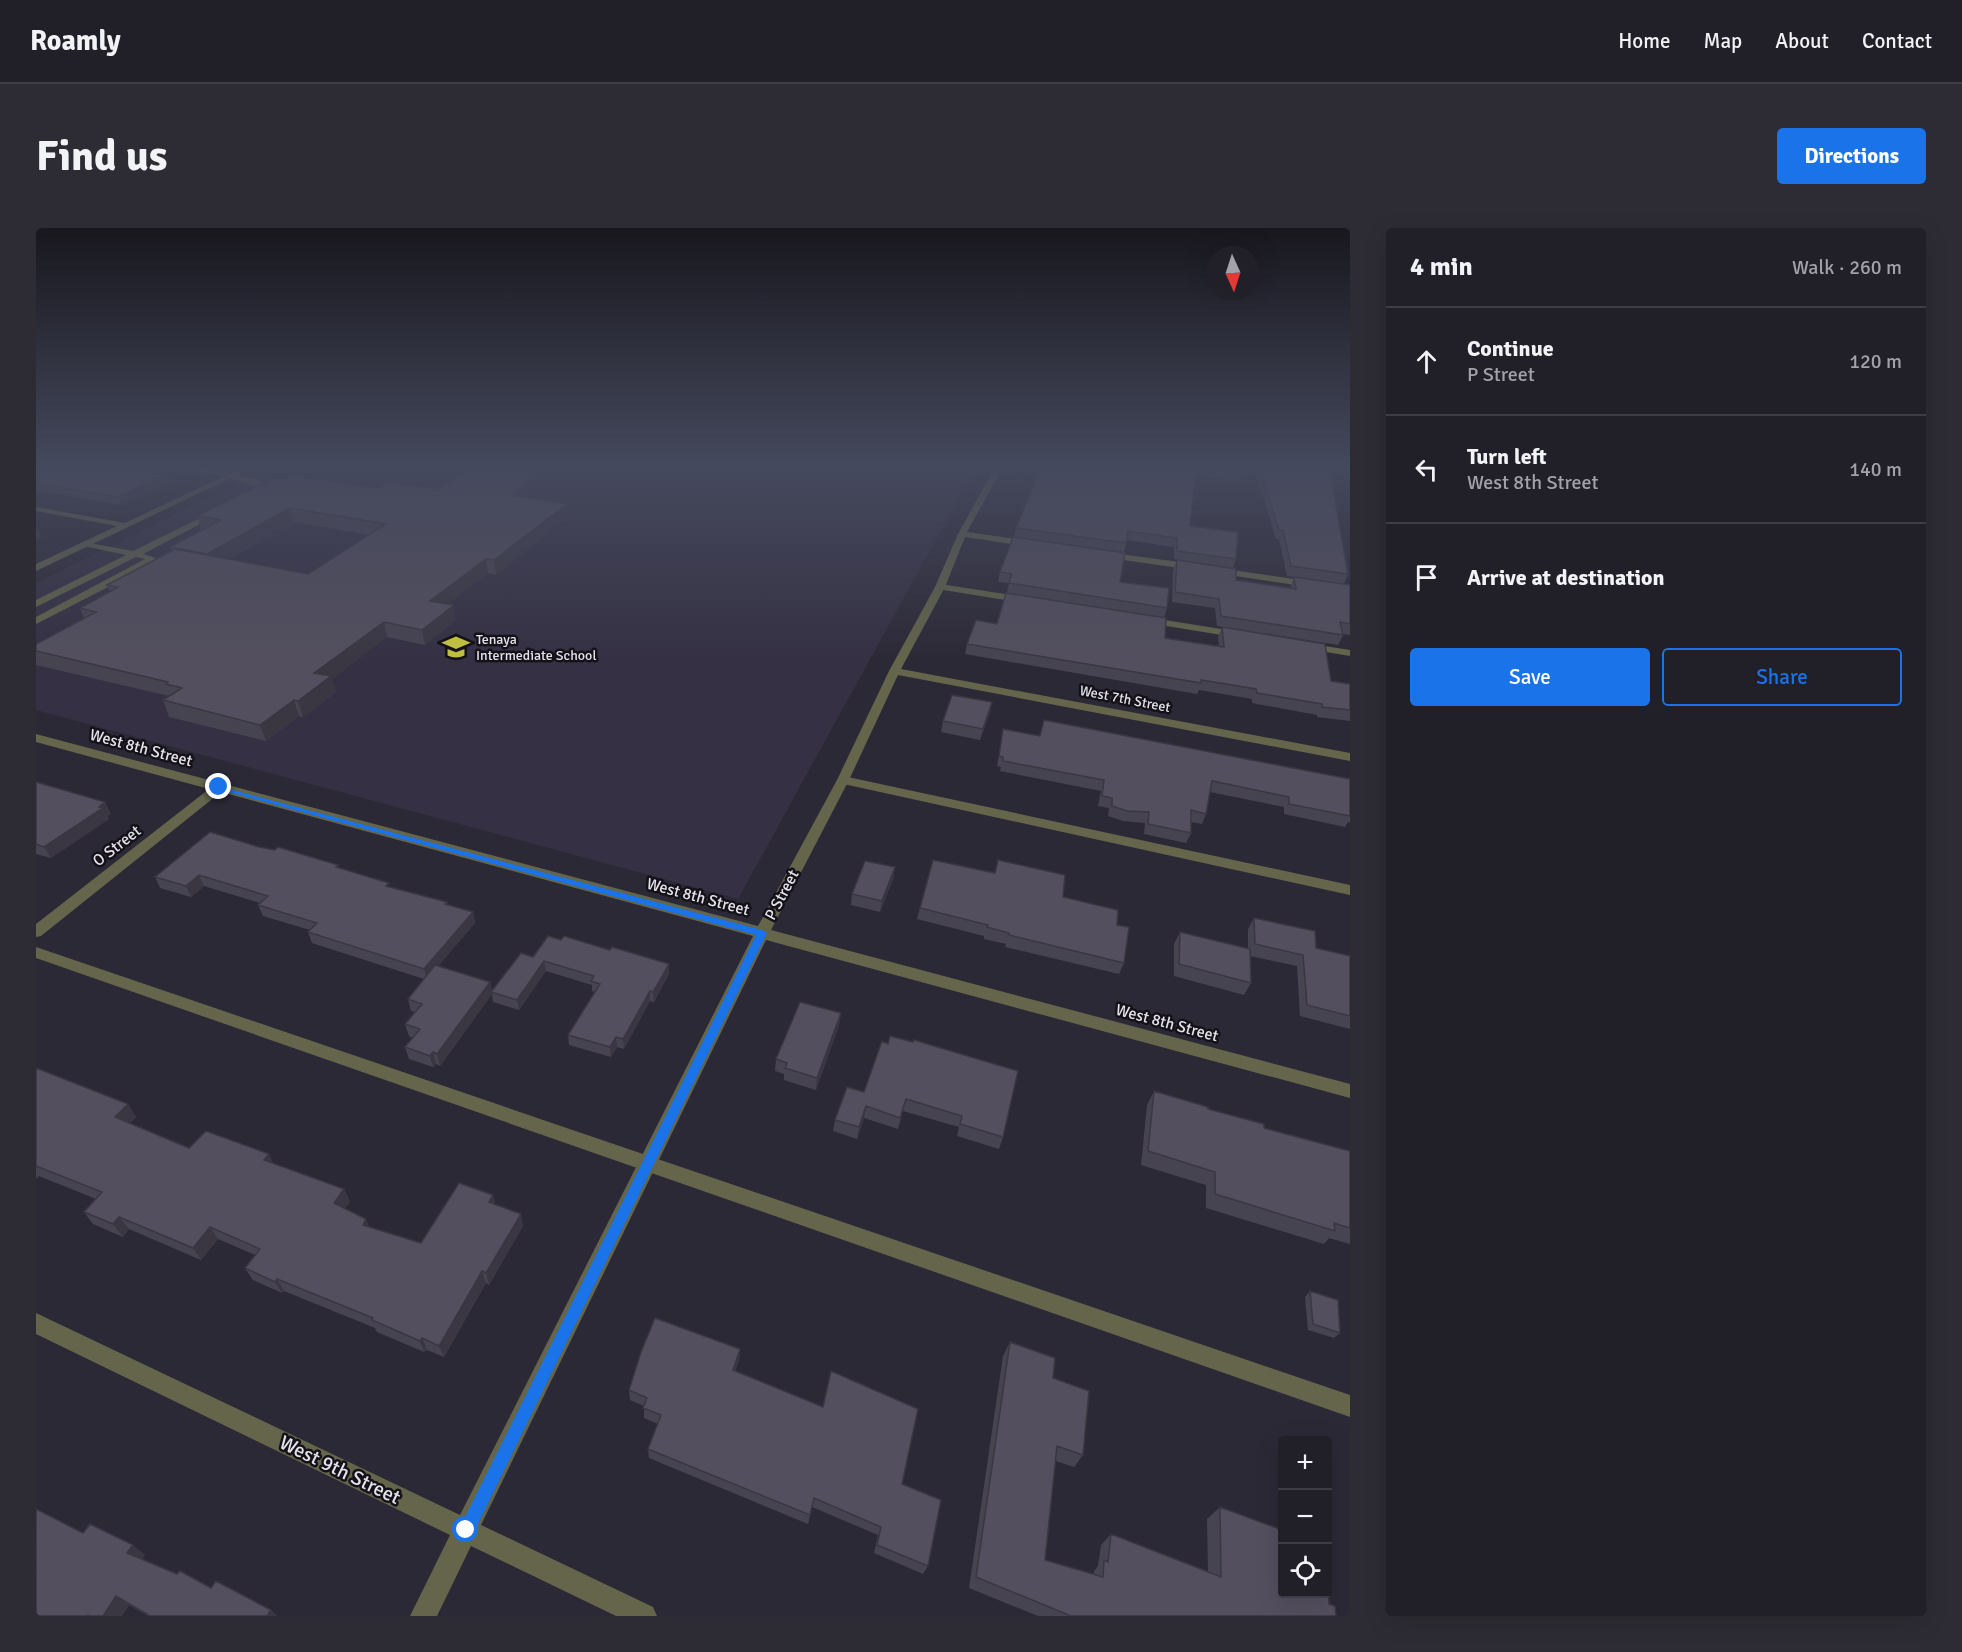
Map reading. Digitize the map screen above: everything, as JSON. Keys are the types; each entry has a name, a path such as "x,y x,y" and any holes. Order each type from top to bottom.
{"street":[{"path":"36,568 111,532"},
{"path":"36,604 180,532"},
{"path":"962,534 1045,546"},
{"name":"P Street","path":"423,1616 762,933 843,780 894,671 940,587 962,534"},
{"path":"36,621 146,564 151,558 87,544"},
{"path":"1092,553 1350,590"},
{"path":"940,587 1034,602"},
{"path":"1139,619 1256,638"},
{"path":"1292,643 1350,653"},
{"name":"West 7th Street","path":"894,671 1350,758"},
{"name":"West 8th Street","path":"36,738 1350,1090"},
{"path":"843,780 1350,890"},
{"name":"O Street","path":"36,932 219,787"},
{"path":"36,952 1350,1406"},
{"name":"West 9th Street","path":"36,1323 644,1616"}],"shaded area":[{"name":"Tenaya Intermediate School","path":"140,532 940,532 738,899 36,710 36,583"}],"building":[{"path":"199,532 247,532 207,554 170,547"},
{"path":"374,532 531,532 494,560 486,559 430,601 454,605 422,630 384,622 314,673 331,676 298,701 294,700 260,725 163,700 182,688 166,684 168,682 36,651 36,644 96,612 80,608 118,587 107,585 175,549 308,574"},
{"path":"1044,532 1128,532 1126,543"},
{"path":"1133,532 1238,532 1236,559 1177,551 1177,538"},
{"path":"1283,532 1341,532 1348,574 1291,566"},
{"path":"1013,537 1125,553 1120,582 1169,588 1167,608 1009,583 1012,574 1000,572"},
{"path":"1177,560 1236,569 1236,580 1296,589 1294,577 1350,585 1350,624 1340,622 1343,635 1221,616 1219,599 1175,592"},
{"path":"1006,593 1166,618 1165,638 1224,647 1222,627 1325,644 1331,681 1350,684 1350,710 1322,707 1322,704 1257,693 1256,689 1201,680 1201,683 967,644 976,620 997,624"},
{"path":"952,695 992,702 983,729 943,721"},
{"path":"1044,720 1350,779 1350,816 1289,804 1289,797 1212,781 1206,814 1191,810 1191,833 1148,824 1149,812 1127,811 1112,806 1112,798 1102,796 1104,780 1003,761 1003,757 999,756 1003,729 1040,736"},
{"path":"36,782 105,802 99,807 103,808 44,847 36,844"},
{"path":"210,832 259,847 275,850 278,847 338,865 336,867 389,883 386,886 447,902 445,904 473,912 424,969 308,932 317,923 258,905 268,896 199,875 186,886 155,877"},
{"path":"933,860 995,873 998,860 1065,875 1063,897 1118,910 1117,925 1129,927 1124,963 1009,935 1009,933 987,927 988,925 920,908"},
{"path":"865,861 895,867 882,901 852,894"},
{"path":"1254,918 1315,931 1316,948 1350,956 1350,1016 1307,1005 1303,955 1255,944"},
{"path":"1180,932 1250,949 1251,983 1179,964"},
{"path":"548,936 561,940 564,936 610,950 612,947 669,964 653,992 650,991 623,1039 616,1037 610,1047 568,1035 600,984 591,981 594,976 544,961 517,1000 491,992 521,953 533,957"},
{"path":"435,965 490,982 437,1054 433,1052 430,1056 405,1047 420,1029 405,1024 422,1004 408,999"},
{"path":"800,1002 841,1013 817,1078 785,1068 787,1063 776,1059"},
{"path":"890,1036 913,1042 914,1040 1018,1071 1003,1137 960,1124 962,1116 906,1099 900,1118 866,1106 859,1127 835,1120 847,1087 864,1092 882,1041 888,1044"},
{"path":"36,1068 128,1104 115,1117 189,1148 206,1131 269,1154 264,1160 344,1189 334,1203 366,1219 363,1225 421,1243 459,1183 493,1195 489,1202 521,1214 486,1273 482,1271 439,1346 422,1338 420,1341 372,1320 373,1318 277,1279 275,1282 245,1268 260,1249 210,1227 193,1248 119,1217 113,1224 84,1212 102,1192 36,1166"},
{"path":"1154,1091 1264,1124 1264,1128 1350,1151 1350,1228 1334,1223 1335,1231 1215,1194 1215,1172 1148,1151"},
{"path":"1310,1291 1338,1300 1340,1333 1313,1324"},
{"path":"655,1318 740,1349 733,1370 823,1407 831,1371 918,1409 902,1484 941,1500 928,1566 877,1545 881,1527 814,1498 810,1515 648,1449 661,1415 643,1408 647,1398 629,1390"},
{"path":"1010,1342 1055,1358 1053,1378 1089,1391 1083,1455 1057,1446 1045,1560 1103,1577 1104,1560 1108,1562 1111,1534 1221,1577 1220,1507 1278,1529 1278,1598 1329,1598 1329,1604 1335,1606 1336,1616 1071,1616 976,1577"},
{"path":"36,1509 83,1533 90,1524 133,1545 127,1553 177,1574 180,1571 211,1588 216,1581 271,1610 267,1616 150,1616 116,1596 103,1616 36,1616"}],"place":[{"name":"Tenaya Intermediate School","path":"456,647"}],"route":[{"path":"219,787 762,933 466,1530"}]}
